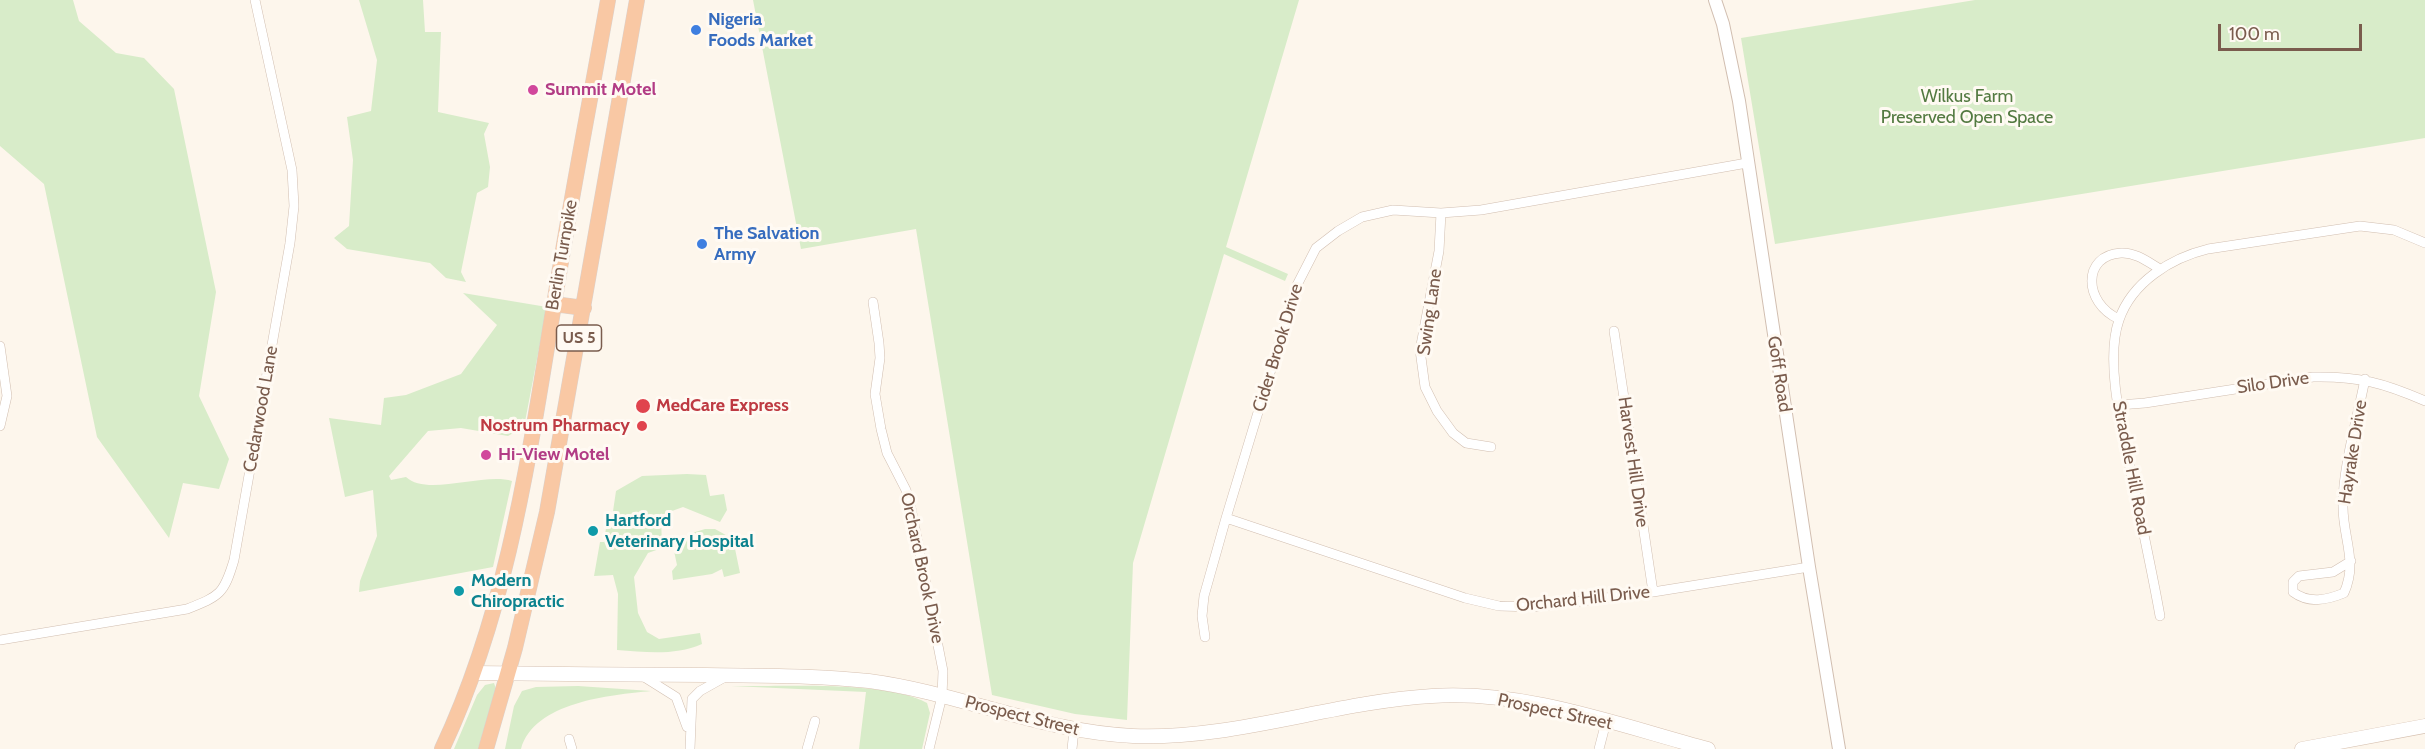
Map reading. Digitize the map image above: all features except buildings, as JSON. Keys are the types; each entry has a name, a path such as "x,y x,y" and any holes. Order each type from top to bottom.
{"highway":[{"name":"Berlin Turnpike","path":"442,749 474,673 494,609 520,505 608,0"},
{"name":"Berlin Turnpike","path":"486,749 547,513 637,0"},
{"path":"554,304 584,308"}],"main road":[{"name":"Prospect Street","path":"474,673 850,680 890,685 942,696 1074,730 1135,736 1172,735 1227,728 1400,699 1454,695 1527,702 1708,749"},
{"path":"2302,749 2425,726"}],"street":[{"name":"Cedarwood Lane","path":"0,640 187,609 212,599 227,586 234,560 288,255 294,206 292,170 255,0"},
{"name":"Goff Road","path":"1715,0 1723,24 1739,101 1746,163 1839,749"},
{"name":"Cider Brook Drive","path":"1205,637 1202,616 1204,596 1226,518 1296,287 1316,249 1338,231 1362,217 1393,210 1441,213 1481,210 1746,163"},
{"name":"Swing Lane","path":"1441,213 1439,251 1420,350 1425,387 1437,411 1453,433 1466,443 1491,447"},
{"name":"Straddle Hill Road","path":"2160,616 2119,405 2113,357 2113,344 2119,319 2128,302 2160,269 2188,254 2208,249 2360,226 2394,230 2425,243"},
{"path":"2119,319 2101,309 2093,296 2091,281 2101,261 2120,253 2131,254 2160,269"},
{"name":"Orchard Brook Drive","path":"873,302 880,358 875,394 880,429 887,453 910,503 942,659 942,696 929,749"},
{"name":"Harvest Hill Drive","path":"1614,331 1653,592"},
{"path":"0,346 7,396 0,426"},
{"name":"Silo Drive","path":"2119,405 2313,377 2341,376 2365,379 2425,401"},
{"name":"Hayrake Drive","path":"2351,561 2333,572 2299,576 2293,582 2293,592 2300,597 2314,600 2330,599 2344,593 2350,580 2351,561 2343,507 2346,475 2365,379"},
{"name":"Orchard Hill Drive","path":"1226,518 1465,598 1499,606 1534,607 1653,592 1809,567"},
{"path":"640,675 676,697 690,735"},
{"path":"690,749 691,705 695,694 728,676"},
{"path":"807,749 815,721"},
{"path":"1599,749 1606,722"},
{"path":"1072,749 1074,730"},
{"path":"569,739 573,749"}],"green space":[{"path":"0,0 73,0 79,21 116,53 144,58 174,89 216,292 199,396 229,459 219,489 183,483 169,538 97,437 44,184 0,146"},
{"path":"359,0 423,0 425,32 441,32 438,112 489,123 484,134 490,167 488,187 477,193 461,272 466,282 446,278 430,263 347,249 334,238 349,226 353,160 347,117 371,111 377,60"},
{"path":"753,0 1299,0 1226,247 1288,274 1285,281 1224,254 1133,563 1127,720 1075,714 992,695 916,229 801,249"},
{"name":"Wilkus Farm Preserved Open Space","path":"1975,0 2425,0 2425,138 1775,244 1741,38"},
{"path":"463,293 547,307 524,427 508,436 461,428 428,431 389,476 391,480 406,477 415,483 427,485 487,479 512,481 493,567 359,592 360,581 377,536 373,490 345,497 329,418 381,425 384,398 406,395 461,374 497,325"},
{"path":"706,475 710,496 724,494 727,510 720,522 683,507 661,515 662,548 648,553 634,577 638,613 647,632 659,639 700,633 702,644 671,652 617,650 618,594 613,575 594,576 600,542 604,542 607,521 612,518 616,491 642,476"},
{"path":"715,529 733,539 740,573 724,577 722,569 712,574 673,580 672,571 677,565 674,551 676,543 692,533"},
{"path":"494,683 496,689 478,749 454,749 477,695 485,685"},
{"path":"578,686 651,691 595,699 557,711 541,721 529,733 521,749 505,749 514,706 522,691 536,687"},
{"path":"731,686 832,686 886,691 909,696 927,703 930,713 922,749 859,749 866,692"}],"place":[{"name":"Nigeria Foods Market","path":"696,30"},
{"name":"Summit Motel","path":"533,90"},
{"name":"The Salvation Army","path":"702,244"},
{"name":"MedCare Express","path":"643,406"},
{"name":"Nostrum Pharmacy","path":"642,426"},
{"name":"Hi-View Motel","path":"486,455"},
{"name":"Hartford Veterinary Hospital","path":"593,531"},
{"name":"Modern Chiropractic","path":"459,591"}]}
